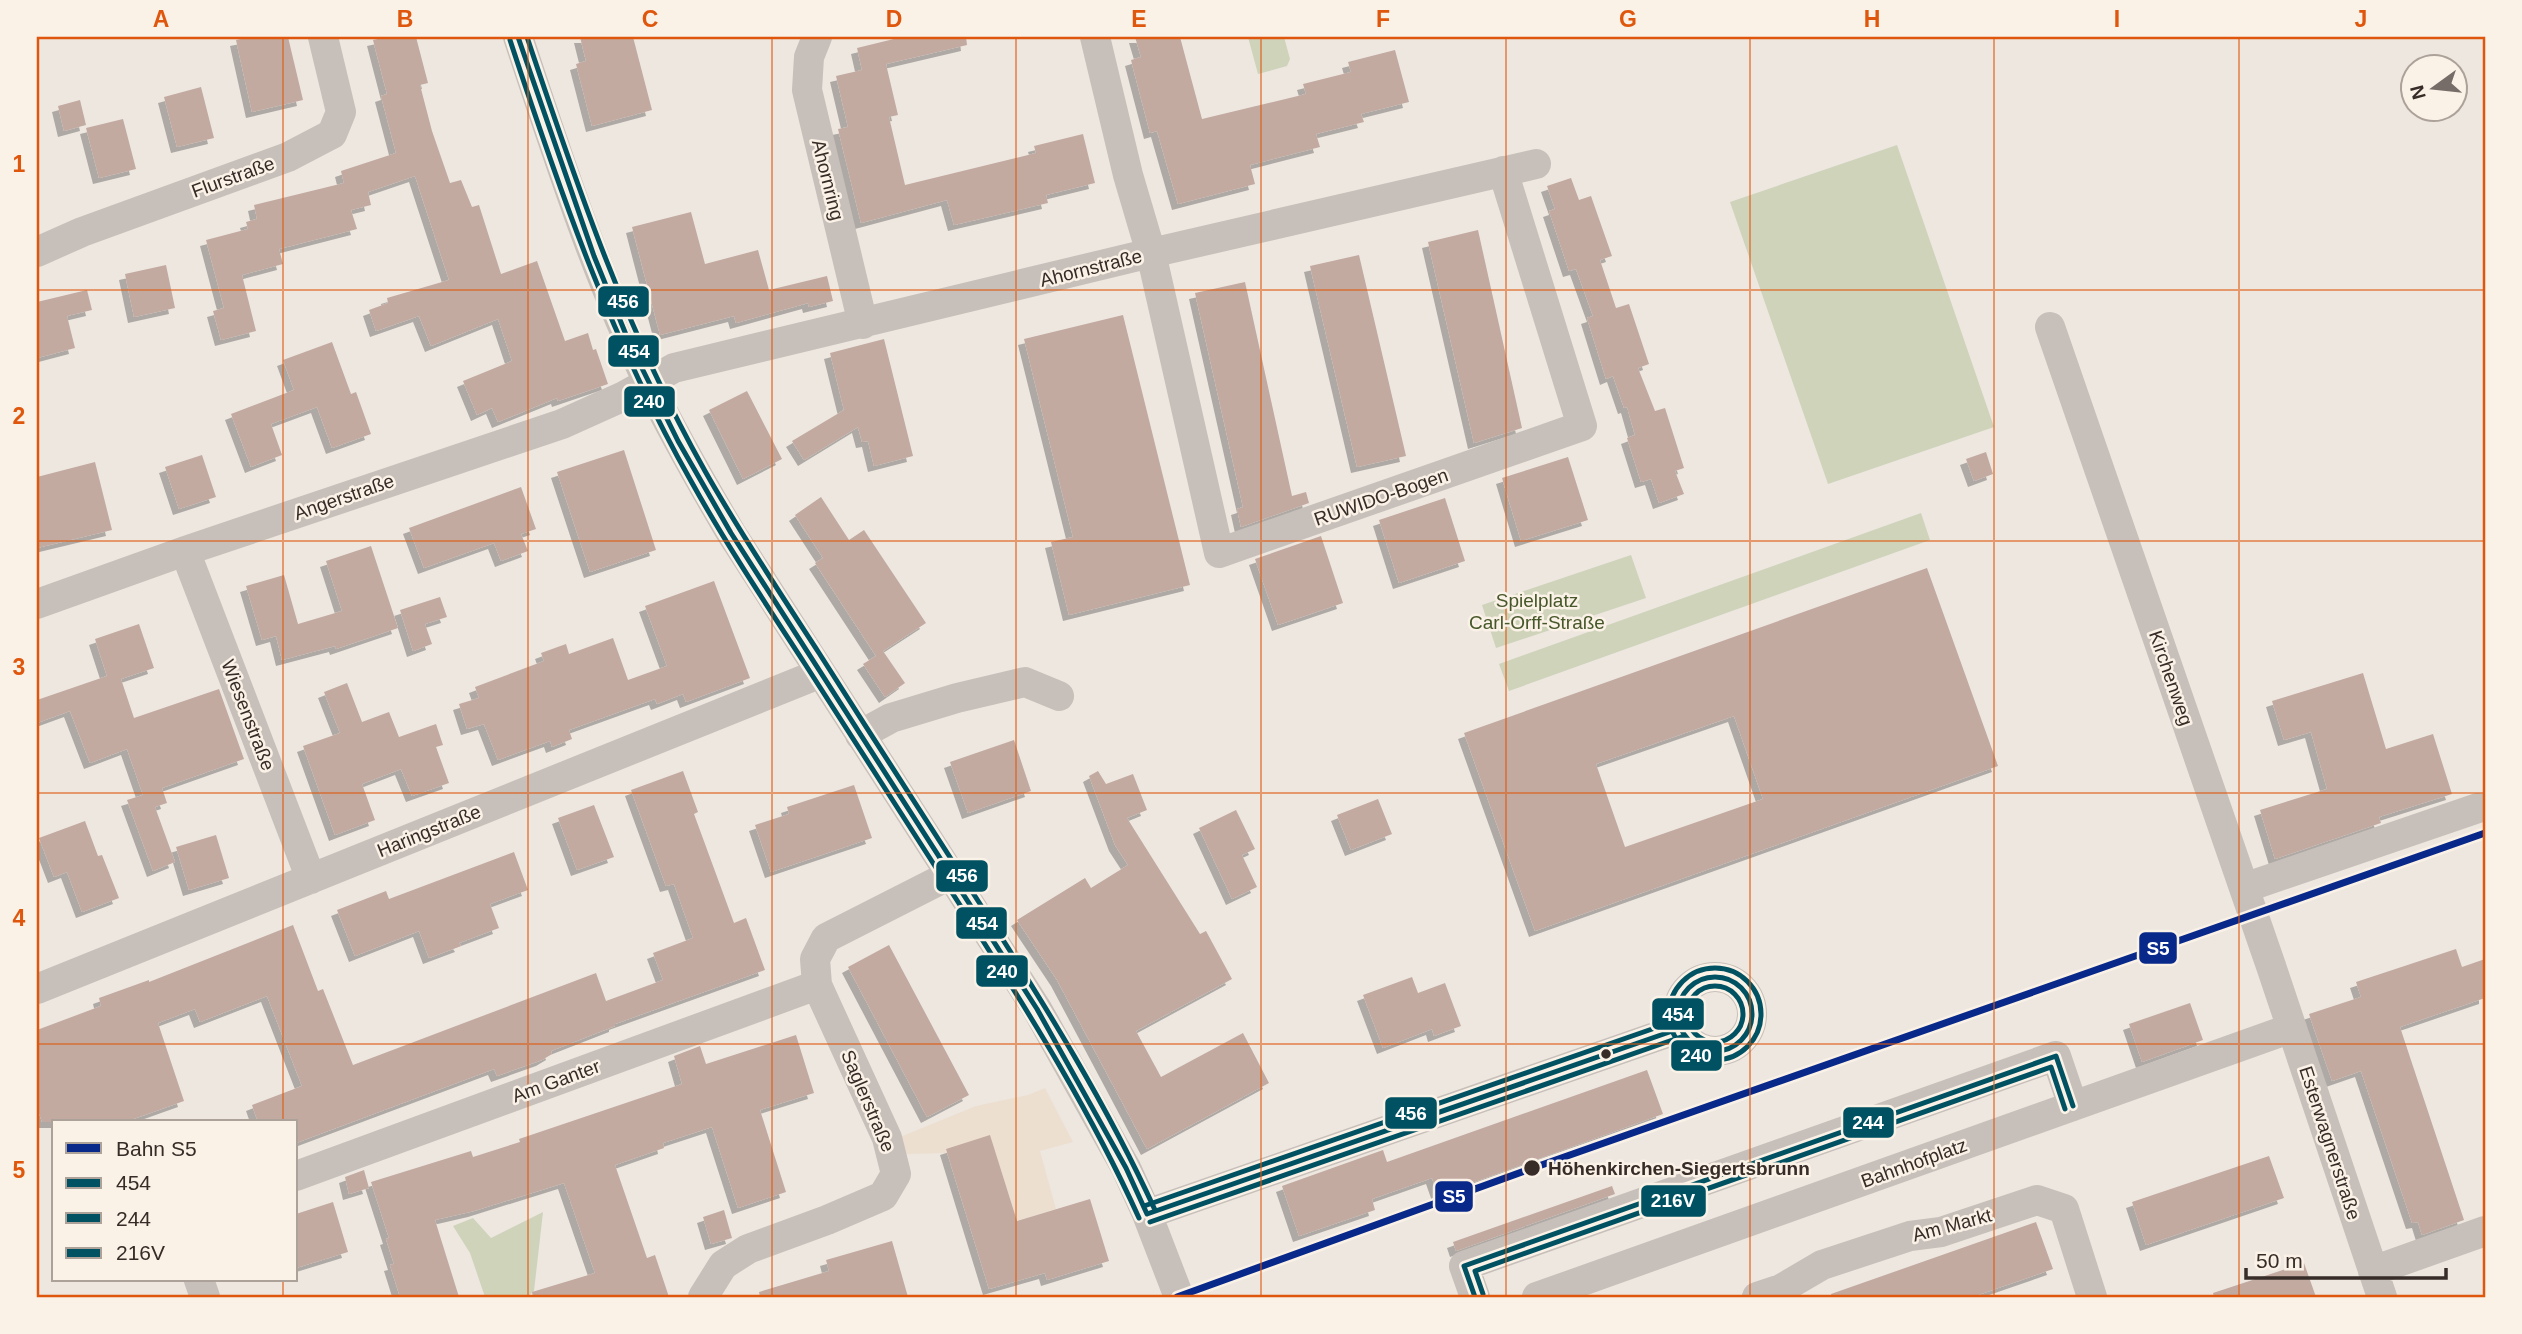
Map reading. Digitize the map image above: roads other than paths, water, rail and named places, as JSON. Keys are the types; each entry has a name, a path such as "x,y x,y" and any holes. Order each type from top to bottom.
{"street":[{"name":"Flurstraße","path":"37,252 82,232 288,157 332,134 341,112 323,37"},
{"path":"518,37 572,198 609,292 648,382 684,454 724,522 1037,1009 1126,1167 1179,1297"},
{"name":"Ahornring","path":"817,37 809,57 807,90 863,324"},
{"path":"1095,37 1128,176 1151,253"},
{"name":"Ahornstraße","path":"648,382 674,368 1536,164"},
{"name":"RUWIDO-Bogen","path":"1151,253 1219,553 1582,426 1503,171"},
{"name":"Kirchenweg","path":"2050,327 2292,1028"},
{"name":"Angerstraße","path":"37,604 185,551 562,424 648,382"},
{"name":"Wiesenstraße","path":"185,551 311,878"},
{"name":"Haringstraße","path":"37,989 821,673"},
{"path":"860,735 891,718 957,698 1025,682 1059,696"},
{"path":"2244,888 2478,808"},
{"name":"Saglerstraße","path":"703,1297 723,1265 748,1249 883,1196 896,1174 887,1138 817,985 815,959 826,938 950,875"},
{"name":"Am Ganter","path":"298,1176 817,985"},
{"path":"1147,1214 1681,1028"},
{"name":"Bahnhofplatz","path":"1537,1297 2292,1028"},
{"name":"Esterwagnerstraße","path":"2292,1028 2377,1284"},
{"path":"1475,1297 1464,1266 2056,1056 2073,1106"},
{"name":"Am Markt","path":"1757,1297 1782,1289 1822,1265 1910,1236 1941,1232 2037,1200 2064,1209 2092,1297"},
{"path":"2377,1284 2485,1231"}],"rail line":[{"name":"S5","path":"1177,1297 1533,1168 2485,833"}],"place":[{"name":"Höhenkirchen-Siegertsbrunn","path":"1532,1168"}],"park label":[{"name":"Spielplatz Carl-Orff-Straße","path":"1537,611"}]}
